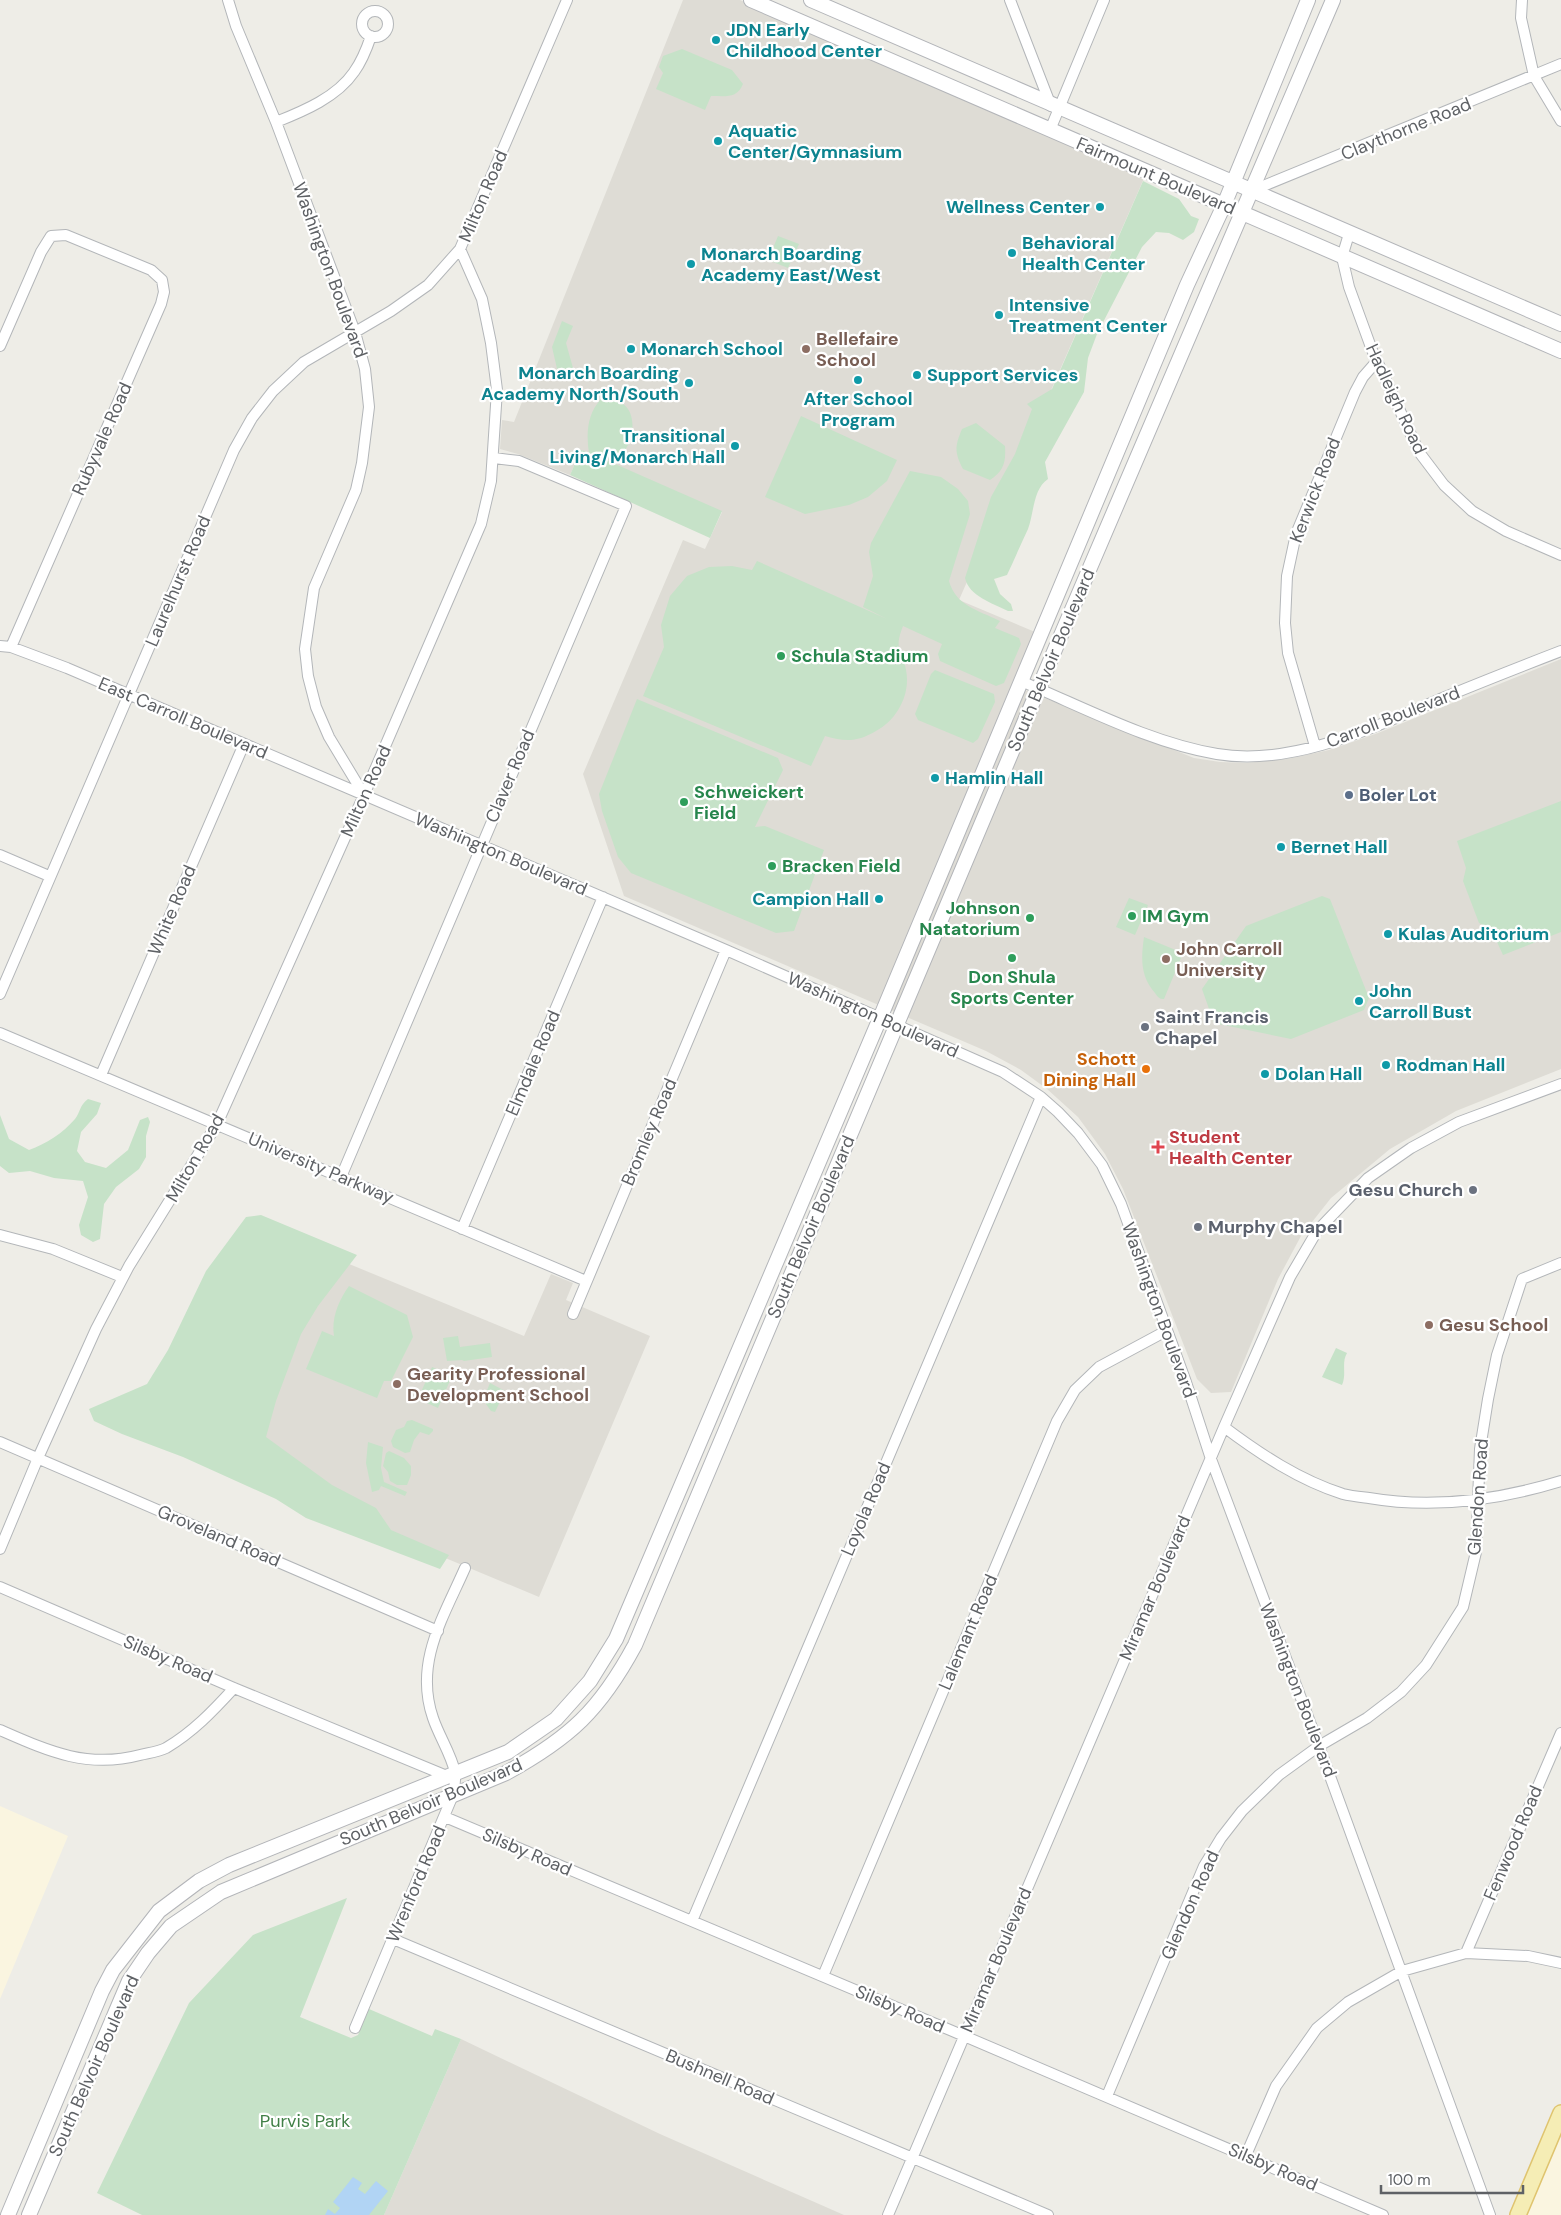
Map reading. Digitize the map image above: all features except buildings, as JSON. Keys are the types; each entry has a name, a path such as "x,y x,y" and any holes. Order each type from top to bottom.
{"main road":[{"path":"1518,2215 1561,2113"}],"street":[{"name":"Washington Boulevard","path":"228,0 236,26 276,122 355,332 364,369 369,407 362,463 356,490 314,588 305,649 308,676 316,707 330,737 364,795 726,950 1003,1072 1041,1097 1078,1133 1102,1165 1121,1204 1186,1382 1211,1459 1319,1746 1490,2215"},
{"name":"Milton Road","path":"0,1549 38,1458 96,1329 122,1277 217,1124 364,795 481,524 491,481 494,458 497,390 491,343 482,299 460,249 567,0"},
{"name":"Fairmount Boulevard","path":"751,0 817,28 1233,183 1561,324"},
{"name":"Fairmount Boulevard","path":"811,0 1054,115 1241,213 1561,351"},
{"path":"1010,0 1054,115"},
{"path":"1054,115 1104,0"},
{"name":"South Belvoir Boulevard","path":"8,2215 102,1990 124,1954 159,1911 199,1882 229,1865 508,1752 556,1719 590,1681 616,1639 1023,682 1187,285 1224,205 1308,0"},
{"name":"South Belvoir Boulevard","path":"29,2215 129,1981 148,1953 171,1926 221,1892 506,1773 538,1756 576,1727 616,1679 635,1645 896,1025 1333,0"},
{"path":"1522,0 1521,18 1534,76 1561,121"},
{"path":"817,28 827,7"},
{"path":"276,122 310,108 336,89 354,72 371,36"},
{"name":"Claythorne Road","path":"1251,192 1561,64"},
{"path":"1342,257 1349,234"},
{"name":"Rubyvale Road","path":"0,346 41,252 51,236 66,235 151,270 162,280 164,292 161,304 5,647"},
{"name":"Laurelhurst Road","path":"0,994 49,876 234,450 252,418 273,391 304,362 391,311 428,285 460,249"},
{"name":"Hadleigh Road","path":"1342,257 1361,324 1412,439 1426,463 1462,503 1494,525 1561,555"},
{"name":"Kerwick Road","path":"1315,746 1288,653 1285,623 1290,560 1300,522 1355,392 1363,377 1377,361"},
{"name":"Claver Road","path":"341,1177 626,506 519,461 494,458"},
{"name":"East Carroll Boulevard","path":"5,647 67,668 364,795"},
{"name":"Carroll Boulevard","path":"1023,682 1157,738 1220,754 1273,756 1347,737 1561,651"},
{"name":"White Road","path":"101,1075 244,744"},
{"path":"0,855 49,876"},
{"name":"Elmdale Road","path":"462,1229 603,897"},
{"name":"Bromley Road","path":"573,1314 726,950"},
{"name":"University Parkway","path":"0,1033 586,1281"},
{"name":"Miramar Boulevard","path":"888,2215 963,2035 1224,1427 1293,1272 1317,1231 1368,1178 1410,1148 1459,1122 1561,1084"},
{"name":"Loyola Road","path":"692,1921 1041,1097"},
{"path":"0,1235 53,1248 122,1277"},
{"name":"Glendon Road","path":"1107,2096 1204,1866 1221,1838 1242,1812 1279,1775 1319,1746 1367,1718 1401,1692 1426,1665 1463,1607 1476,1552 1480,1500 1480,1449 1496,1355 1522,1279 1561,1264"},
{"name":"Lalemant Road","path":"823,1976 1057,1421 1075,1390 1099,1367 1166,1331"},
{"path":"1224,1427 1258,1452 1288,1470 1344,1494 1398,1503 1480,1500 1536,1489 1561,1481"},
{"path":"705,1431 722,1439"},
{"name":"Groveland Road","path":"0,1442 438,1631"},
{"name":"Wrenford Road","path":"356,2028 453,1795 451,1774 433,1720 426,1691 428,1656 465,1568"},
{"name":"Silsby Road","path":"0,1587 234,1688 451,1774"},
{"path":"0,1730 62,1755 96,1762 130,1758 164,1749 204,1720 234,1688"},
{"name":"Fenwood Road","path":"1466,1953 1561,1734"},
{"name":"Silsby Road","path":"445,1817 1246,2155 1382,2215"},
{"name":"Bushnell Road","path":"393,1938 1048,2215"},
{"path":"1246,2155 1276,2086 1317,2028 1348,2002 1402,1971 1466,1953 1528,1956 1561,1962"}],"shaded area":[{"name":"John Carroll University","path":"683,0 740,0 1145,176 959,600 1035,632 1012,685 1194,758 1220,762 1247,763 1292,758 1329,750 1378,733 1561,659 1561,1069 1456,1111 1390,1149 1331,1198 1301,1236 1278,1279 1231,1392 1211,1393 1197,1379 1123,1189 1105,1154 1078,1117 1047,1089 1021,1070 986,1051 624,896 583,774 683,540 705,549 722,512 581,450 570,475 518,454 500,449 502,420 514,422"},
{"name":"Gearity Professional Development School","path":"252,1224 524,1336 551,1274 573,1283 566,1300 650,1336 539,1597 141,1431"},
{"path":"0,1806 68,1836 0,1999"},
{"path":"461,2039 660,2134 844,2215 384,2215"},
{"path":"1561,2112 1561,2215 1518,2215"}],"green space":[{"path":"682,49 732,70 743,84 740,89 730,96 711,96 705,110 656,89 663,73 659,67 663,56"},
{"path":"1143,181 1179,199 1191,216 1199,219 1194,232 1183,240 1169,233 1156,232 1142,247 1097,334 1088,358 1084,392 1045,462 1048,479 1039,489 1028,529 1007,575 994,579 1000,594 1011,604 1013,611 1008,611 976,594 971,590 965,578 991,497 1015,454 1032,409 1027,404 1052,389"},
{"path":"778,236 799,244 788,268 768,260"},
{"path":"562,321 573,326 566,343 573,368 570,377 558,373 552,347"},
{"path":"601,399 616,401 626,407 630,412 633,426 627,447 623,452 606,460 722,511 710,538 570,475 581,450 589,453 590,418"},
{"path":"801,416 897,460 887,481 868,497 849,505 805,514 765,497"},
{"path":"976,423 1005,446 1003,466 990,480 963,469 958,458 957,445 962,429"},
{"name":"Schula Stadium","path":"910,471 941,477 958,489 968,501 970,514 949,581 952,589 962,602 1000,621 995,628 1019,638 1021,644 1004,683 996,686 940,661 938,654 942,644 903,626 899,645 905,663 907,679 904,697 896,713 884,726 857,739 845,740 825,736 811,766 643,696 664,647 661,625 670,596 687,576 709,567 732,566 752,570 757,561 887,619 863,607 873,576 869,552 871,543"},
{"path":"935,670 994,694 995,702 978,739 973,743 918,720 915,714 931,674"},
{"name":"Schweickert Field","path":"637,699 778,758 783,770 755,827 765,826 824,850 794,931 776,933 631,873 618,857 602,811 599,794"},
{"path":"1561,801 1561,932 1503,955 1491,929 1479,923 1463,881 1466,868 1457,841"},
{"path":"1322,896 1330,899 1369,998 1364,1010 1291,1039 1214,1023 1202,989 1246,926"},
{"name":"IM Gym","path":"1129,898 1148,905 1135,935 1116,927"},
{"path":"1144,937 1183,953 1164,999 1157,996 1150,987 1144,973 1142,952"},
{"path":"88,1099 101,1103 97,1114 81,1132 77,1151 85,1162 106,1168 128,1150 140,1120 148,1117 150,1122 146,1136 146,1157 139,1169 116,1187 104,1204 100,1239 93,1242 81,1235 79,1225 88,1197 83,1181 54,1178 30,1171 9,1173 0,1166 0,1115 9,1139 29,1150 42,1145 65,1129 75,1119"},
{"path":"261,1215 357,1255 318,1306 301,1334 276,1401 266,1437 332,1485 376,1508 391,1530 449,1555 440,1569 306,1518 276,1499 183,1457 122,1434 94,1421 89,1409 147,1384 168,1350 206,1271 246,1217"},
{"path":"349,1286 407,1315 413,1337 391,1381 384,1381 377,1398 306,1369 322,1331 334,1336 333,1329 337,1310"},
{"path":"458,1336 460,1347 490,1343 492,1357 464,1361 447,1361 443,1338"},
{"path":"1336,1348 1347,1353 1344,1361 1342,1385 1322,1377"},
{"path":"432,1367 452,1376 438,1408 418,1399"},
{"path":"490,1383 505,1391 495,1412 491,1411 483,1400"},
{"path":"412,1420 433,1429 433,1431 429,1435 420,1432 414,1440 410,1452 405,1453 393,1447 391,1441 396,1430 404,1427 407,1421"},
{"path":"368,1442 383,1447 381,1468 384,1482 407,1492 405,1496 381,1486 379,1490 372,1492 366,1463"},
{"path":"389,1451 404,1458 411,1466 411,1475 407,1485 397,1485 390,1481 388,1472 383,1466 386,1453"},
{"name":"Purvis Park","path":"347,1898 300,2017 351,2038 358,2035 369,2009 432,2036 435,2029 461,2039 384,2215 142,2215 97,2193 189,2003 253,1935"}],"water":[{"path":"353,2177 362,2183 358,2189 365,2194 376,2181 388,2191 369,2215 325,2215 328,2209 335,2214 340,2208 333,2202"}],"place":[{"name":"JDN Early Childhood Center","path":"716,40"},
{"name":"Aquatic Center/Gymnasium","path":"718,141"},
{"name":"Wellness Center","path":"1100,207"},
{"name":"Behavioral Health Center","path":"1012,253"},
{"name":"Monarch Boarding Academy East/West","path":"691,264"},
{"name":"Intensive Treatment Center","path":"999,315"},
{"name":"Monarch School","path":"631,349"},
{"name":"Bellefaire School","path":"806,349"},
{"name":"Support Services","path":"917,375"},
{"name":"After School Program","path":"858,380"},
{"name":"Monarch Boarding Academy North/South","path":"689,383"},
{"name":"Transitional Living/Monarch Hall","path":"735,446"},
{"name":"Schula Stadium","path":"781,656"},
{"name":"Hamlin Hall","path":"935,778"},
{"name":"Boler Lot","path":"1349,795"},
{"name":"Schweickert Field","path":"684,802"},
{"name":"Bernet Hall","path":"1281,847"},
{"name":"Bracken Field","path":"772,866"},
{"name":"Campion Hall","path":"879,899"},
{"name":"IM Gym","path":"1132,916"},
{"name":"Johnson Natatorium","path":"1030,918"},
{"name":"Kulas Auditorium","path":"1388,934"},
{"name":"Don Shula Sports Center","path":"1012,958"},
{"name":"John Carroll University","path":"1166,959"},
{"name":"John Carroll Bust","path":"1359,1001"},
{"name":"Saint Francis Chapel","path":"1145,1027"},
{"name":"Rodman Hall","path":"1386,1065"},
{"name":"Schott Dining Hall","path":"1146,1069"},
{"name":"Dolan Hall","path":"1265,1074"},
{"name":"Student Health Center","path":"1158,1147"},
{"name":"Gesu Church","path":"1473,1190"},
{"name":"Murphy Chapel","path":"1198,1227"},
{"name":"Gesu School","path":"1429,1325"},
{"name":"Gearity Professional Development School","path":"397,1384"}]}
